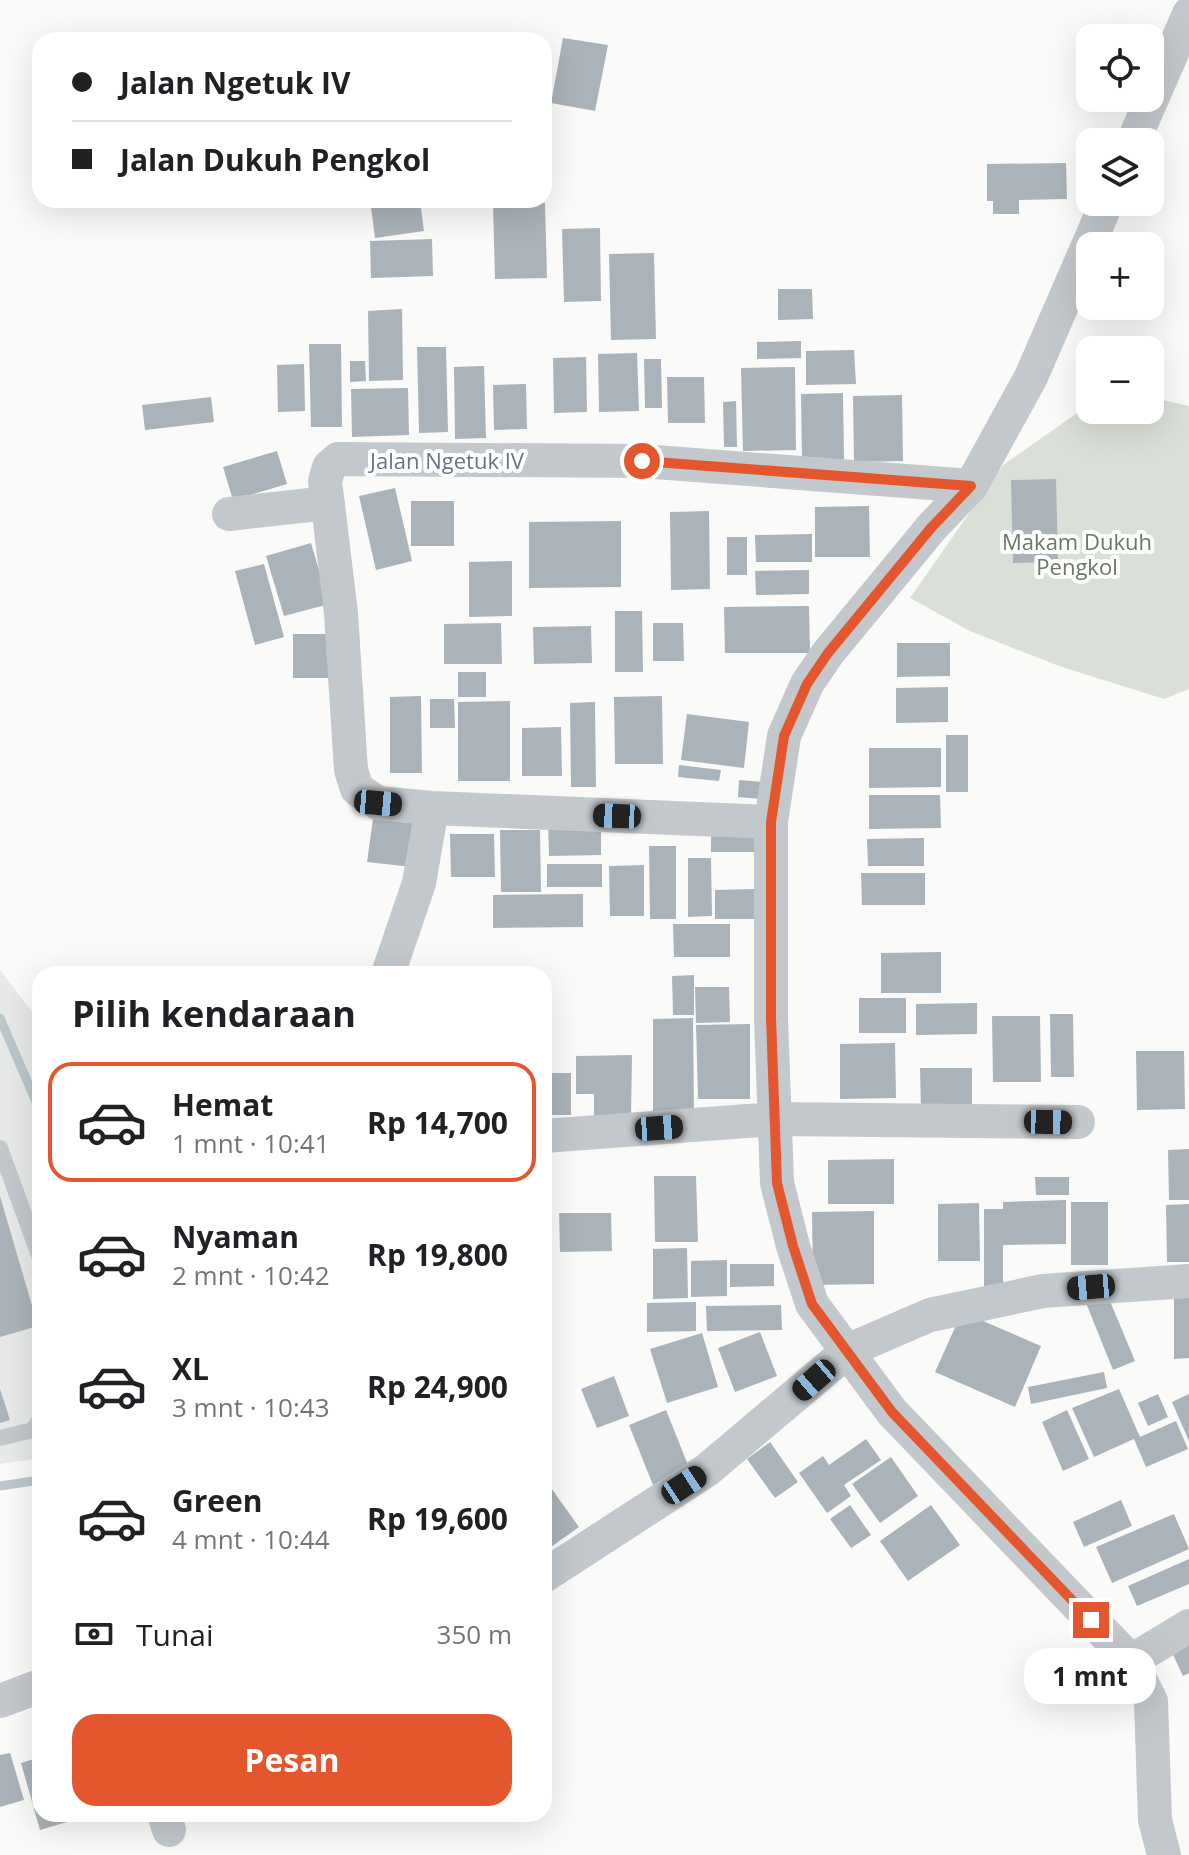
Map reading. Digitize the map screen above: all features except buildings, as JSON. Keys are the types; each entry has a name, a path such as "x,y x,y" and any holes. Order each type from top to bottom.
{"street":[{"path":"1139,128 1189,14"},
{"path":"1101,216 1031,377 971,486 931,528 838,641 807,684 784,736 771,822 774,1119 777,1183 812,1304 892,1412 1131,1661 1151,1701 1155,1820 1164,1855"},
{"name":"Jalan Ngetuk IV","path":"432,808 378,803 357,789 351,770 341,613 325,481 329,467 338,459 642,461 971,486"},
{"path":"229,514 328,503"},
{"path":"391,966 419,883 432,808 771,822"},
{"path":"552,1135 774,1119 1078,1122"},
{"path":"552,1571 707,1470 849,1350 930,1315 1043,1291 1189,1281"},
{"path":"1131,1661 1189,1626"},
{"path":"0,1701 32,1689"}],"lane":[{"path":"0,1148 32,1236"},
{"path":"0,1438 32,1430"}],"shaded area":[{"path":"0,970 32,1012 32,1459 0,1464"}],"green space":[{"name":"Makam Dukuh Pengkol","path":"1164,400 1189,406 1189,689 1164,699 1059,666 970,631 910,598 1003,465 1076,414 1076,424 1164,424"}],"waterway":[{"path":"0,1018 32,1092"},
{"path":"0,1486 32,1481"}],"route":[{"path":"642,461 971,486 931,528 828,653 807,684 784,736 771,822 771,1018 777,1183 812,1304 892,1412 1091,1620"}]}
